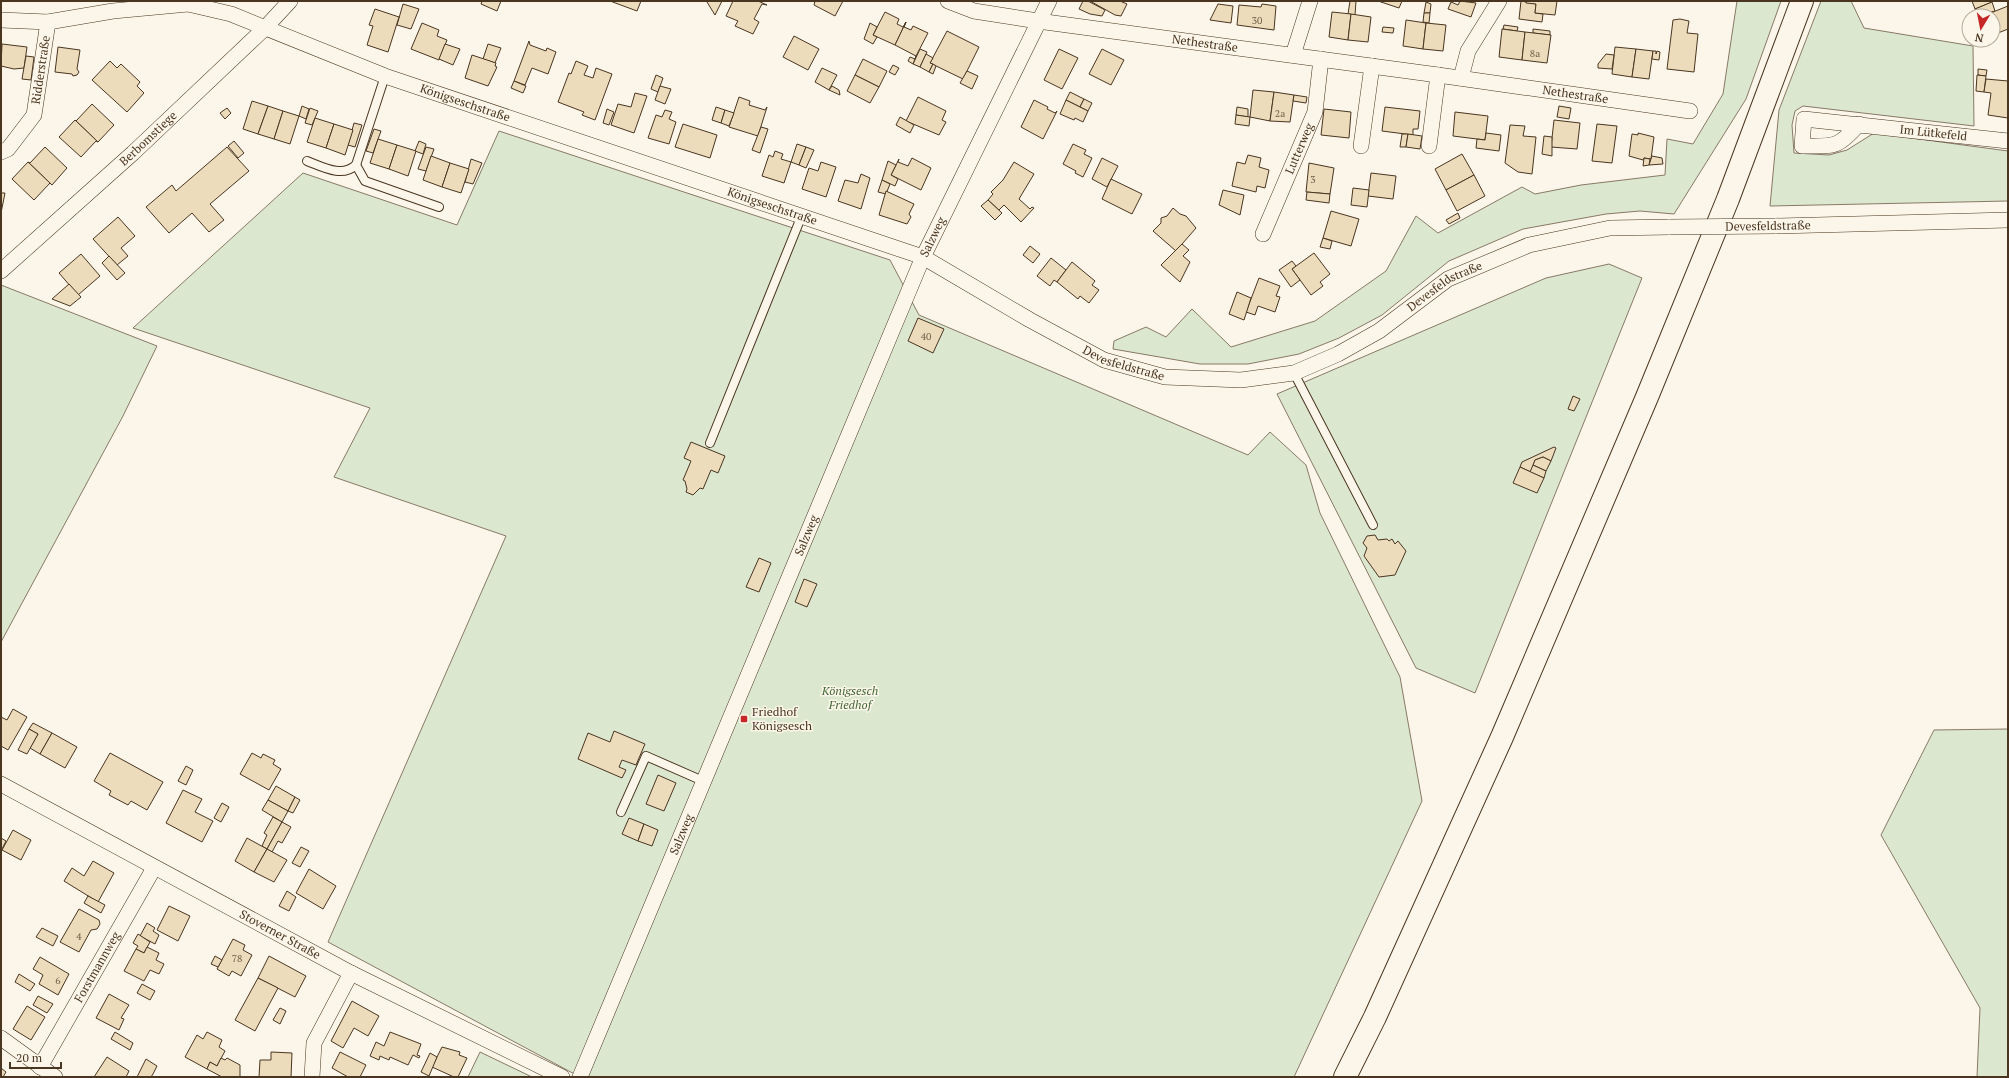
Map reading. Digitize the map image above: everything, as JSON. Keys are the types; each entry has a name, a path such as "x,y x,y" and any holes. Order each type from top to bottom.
{"highway":[{"path":"1345,1077 1375,1016 1502,737 1641,412 1728,199 1802,1"}],"street":[{"name":"Berbomstiege","path":"1,271 133,153 265,28 290,1"},
{"name":"Nethestraße","path":"948,1 974,11 1038,21 1461,78 1690,111"},
{"name":"Salzweg","path":"580,1077 923,257 1049,1"},
{"path":"1293,55 1310,1"},
{"path":"1461,78 1468,50 1499,1"},
{"name":"Königseschstraße","path":"1,20 48,22 113,11 188,4 231,14 385,76 802,215 923,257"},
{"name":"Ridderstraße","path":"1,152 8,149 34,115 48,22"},
{"name":"Lutterweg","path":"1263,234 1315,112 1321,59"},
{"path":"1361,146 1372,66"},
{"path":"1429,146 1438,75"},
{"name":"Im Lütkefeld","path":"1860,124 2008,141"},
{"name":"Devesfeldstraße","path":"923,257 1030,320 1104,360 1165,377 1241,380 1294,373 1338,354 1379,331 1448,279 1529,245 1610,228 1775,226 2008,220"},
{"name":"Stoverner Straße","path":"1,784 154,868 351,972 562,1077"},
{"name":"Forstmannweg","path":"40,1067 154,868"},
{"path":"312,1077 314,1043 351,972"},
{"path":"1,1038 55,1077"}],"lane":[{"path":"307,161 336,172 352,169 356,165 385,76"},
{"path":"356,165 365,181 439,207"},
{"path":"710,443 802,215"},
{"path":"1294,373 1373,525"},
{"path":"621,812 646,756 703,780"}],"green space":[{"path":"1737,1 1781,1 1746,99 1674,214 1640,211 1606,214 1523,229 1449,261 1382,315 1339,338 1299,354 1248,364 1200,364 1113,349 1114,341 1146,327 1166,337 1192,309 1231,347 1315,321 1386,271 1416,216 1438,233 1522,187 1535,194 1581,185 1665,175 1667,139 1693,144 1723,94"},
{"path":"1821,1 1851,1 1864,28 1961,44 1961,48 1973,48 1974,126 1803,106 1795,111 1792,125 1794,153 1829,155 1847,150 1874,133 2008,151 2008,201 1770,206 1779,110"},
{"name":"Königsesch Friedhof","path":"499,131 890,260 919,315 1248,455 1270,432 1306,465 1320,513 1400,677 1422,801 1294,1077 580,1077 328,942 506,536 334,477 370,408 133,328 303,173 457,225"},
{"path":"1609,264 1642,278 1475,693 1416,668 1277,394 1546,278"},
{"path":"1,285 157,346 123,416 1,642"},
{"path":"2008,729 2008,1077 1977,1077 1980,1008 1881,835 1934,730"},
{"path":"480,1052 532,1077 468,1077"}],"building":[{"path":"482,1 501,1 497,11 481,4"},
{"path":"610,1 641,1 637,11"},
{"path":"722,1 715,15 707,2"},
{"path":"733,1 758,1 767,5 762,4 754,19 759,22 753,34 735,26 738,21 726,16"},
{"path":"815,1 843,1 835,16 814,5"},
{"path":"1083,1 1088,1 1105,10 1102,16 1090,14 1079,9"},
{"path":"1090,1 1120,1 1127,4 1121,16 1115,15"},
{"path":"1350,1 1356,1 1355,15 1348,14"},
{"path":"1378,1 1402,1 1399,8"},
{"path":"1460,1 1476,3 1471,17 1448,9 1451,2 1458,5"},
{"path":"1521,1 1536,4 1535,13 1543,14 1542,22 1519,19"},
{"path":"1526,1 1557,1 1555,15 1535,13 1536,4 1526,3"},
{"path":"1972,1 1992,2 1977,8 1975,8"},
{"path":"1426,2 1431,4 1430,13 1424,13"},
{"path":"1992,2 1994,8 1977,8"},
{"path":"403,4 419,9 411,29 397,25"},
{"path":"1218,4 1233,6 1231,23 1210,20"},
{"path":"1262,4 1276,6 1274,30 1237,25 1239,5 1261,7"},
{"path":"2008,6 2008,29 2001,32 2001,9"},
{"path":"375,9 399,17 388,52 367,45 373,26 369,25"},
{"path":"885,12 899,19 897,24 903,27 906,22 895,45 873,35"},
{"path":"1332,12 1351,14 1348,40 1329,37"},
{"path":"1424,13 1430,13 1429,23 1423,22"},
{"path":"1351,14 1371,17 1368,42 1348,40"},
{"path":"1680,19 1689,21 1687,33 1698,34 1694,72 1667,69 1673,20"},
{"path":"1406,20 1426,23 1423,49 1403,46"},
{"path":"906,22 904,27 911,30 913,26 928,33 916,56 895,45"},
{"path":"422,23 439,30 437,36 447,40 439,60 411,49"},
{"path":"870,23 877,27 873,35 877,37 873,44 864,39"},
{"path":"1426,23 1446,25 1443,51 1423,49"},
{"path":"1504,25 1518,27 1517,31 1503,29"},
{"path":"1383,27 1394,28 1393,33 1382,32"},
{"path":"1502,29 1525,32 1522,60 1499,57"},
{"path":"1533,29 1550,31 1550,35 1533,33"},
{"path":"947,31 979,47 963,79 930,63"},
{"path":"1525,32 1551,35 1547,63 1522,60"},
{"path":"794,36 819,49 808,70 783,57"},
{"path":"529,41 530,45 546,51 547,48 556,52 548,74 532,68 525,85 514,81"},
{"path":"2,44 27,47 24,68 14,69 1,66"},
{"path":"445,44 460,49 453,65 439,59"},
{"path":"488,44 501,48 495,63 483,59"},
{"path":"58,47 80,50 77,69 79,72 77,75 73,76 72,74 55,72"},
{"path":"1615,47 1636,49 1632,77 1612,74"},
{"path":"920,49 927,52 920,67 913,64"},
{"path":"1059,49 1078,58 1062,89 1044,80"},
{"path":"1102,49 1124,60 1111,85 1089,74"},
{"path":"1636,49 1653,51 1649,79 1632,77"},
{"path":"1653,51 1656,51 1656,54 1657,51 1660,52 1659,60 1652,59"},
{"path":"926,54 933,58 930,63 933,64 929,72 920,67"},
{"path":"1606,54 1614,55 1612,69 1598,68 1598,64"},
{"path":"472,55 496,63 495,66 497,67 488,86 465,78"},
{"path":"26,56 34,57 31,80 22,79"},
{"path":"910,57 915,59 913,64 908,61"},
{"path":"863,59 887,71 879,87 855,75"},
{"path":"110,61 117,68 121,64 140,82 137,86 144,93 127,112 92,80"},
{"path":"576,61 588,66 584,75 593,78 596,68 612,74 595,120 582,115 584,112 558,102 569,73 571,74"},
{"path":"933,64 936,66 933,74 929,72"},
{"path":"893,65 899,68 895,75 889,72"},
{"path":"822,68 837,75 829,90 815,82"},
{"path":"1978,69 1987,70 1986,76 1978,75"},
{"path":"967,71 978,76 972,89 960,83"},
{"path":"656,75 663,78 658,92 651,89"},
{"path":"855,75 879,87 870,103 847,91"},
{"path":"1977,75 1986,76 1984,92 1976,91"},
{"path":"1986,79 2008,81 2008,118 1988,115 1991,93 1984,92"},
{"path":"514,81 526,86 523,93 511,88"},
{"path":"660,86 671,89 665,104 655,100"},
{"path":"832,86 839,90 840,95 829,90"},
{"path":"1253,90 1274,92 1270,121 1250,117"},
{"path":"1070,92 1084,99 1080,107 1066,100"},
{"path":"1274,92 1294,95 1290,122 1270,121"},
{"path":"635,93 647,96 634,133 611,125 618,104 631,107"},
{"path":"1294,95 1307,97 1306,103 1293,101"},
{"path":"739,97 750,101 749,105 765,110 767,107 758,136 729,127"},
{"path":"918,97 946,111 942,120 946,122 939,135 906,121"},
{"path":"1084,99 1092,103 1088,111 1080,107"},
{"path":"1034,100 1048,107 1047,109 1055,113 1057,111 1043,139 1021,127"},
{"path":"1066,100 1088,111 1083,122 1060,114"},
{"path":"252,101 268,106 258,134 243,129"},
{"path":"92,104 114,125 98,142 76,121"},
{"path":"268,106 283,111 274,139 258,134"},
{"path":"302,106 309,109 306,119 299,116"},
{"path":"1559,106 1571,108 1569,119 1557,117"},
{"path":"716,107 725,110 721,123 712,120"},
{"path":"1237,107 1248,109 1248,117 1236,115"},
{"path":"1385,107 1420,111 1418,129 1413,129 1413,135 1382,131"},
{"path":"227,108 231,113 225,119 220,113"},
{"path":"310,108 318,111 312,125 305,123"},
{"path":"607,109 614,112 609,125 603,123"},
{"path":"1324,109 1351,112 1349,138 1321,135"},
{"path":"665,110 672,112 669,119 676,122 669,144 648,138 656,115 662,117"},
{"path":"725,110 734,113 729,126 721,123"},
{"path":"283,111 299,116 290,144 274,139"},
{"path":"1455,112 1488,116 1485,140 1453,136"},
{"path":"1236,115 1250,117 1249,126 1235,124"},
{"path":"900,117 914,125 910,133 896,125"},
{"path":"315,118 334,124 326,148 307,142"},
{"path":"75,120 98,142 96,141 81,157 59,137"},
{"path":"1554,120 1580,123 1577,149 1551,147"},
{"path":"354,123 362,125 355,147 348,145"},
{"path":"334,124 353,130 345,155 326,148"},
{"path":"683,124 717,135 710,158 675,147"},
{"path":"1597,124 1617,126 1612,163 1592,161"},
{"path":"1510,125 1525,126 1523,136 1536,137 1532,174 1518,172 1505,163"},
{"path":"761,127 768,129 760,153 752,150"},
{"path":"374,129 381,131 373,153 366,151"},
{"path":"1486,133 1501,135 1499,151 1476,148 1477,139 1485,140"},
{"path":"1638,133 1654,137 1651,159 1644,158 1643,160 1629,156 1632,134 1638,135"},
{"path":"1402,134 1408,134 1406,147 1400,147"},
{"path":"1408,134 1422,136 1420,149 1406,147"},
{"path":"1544,136 1552,137 1552,156 1542,154"},
{"path":"378,139 397,145 389,169 370,163"},
{"path":"234,141 244,153 238,158 228,146"},
{"path":"419,141 426,144 423,154 415,151"},
{"path":"797,144 806,147 799,165 791,162"},
{"path":"1073,144 1086,150 1084,154 1092,158 1083,177 1075,173 1076,171 1063,164"},
{"path":"397,145 416,151 408,176 389,169"},
{"path":"45,147 67,168 52,185 28,162 30,163"},
{"path":"227,147 249,171 210,204 224,220 209,232 192,213 169,233 146,207 172,185 176,191"},
{"path":"426,147 434,149 426,171 418,169"},
{"path":"806,147 814,150 806,168 799,165"},
{"path":"775,151 783,154 781,159 791,162 784,183 762,176 769,155 773,157"},
{"path":"1462,154 1474,175 1446,190 1435,169"},
{"path":"1248,155 1261,158 1259,167 1269,170 1265,188 1257,186 1256,192 1232,186 1237,162 1245,164"},
{"path":"431,156 450,163 442,187 423,180"},
{"path":"1652,156 1662,158 1663,164 1649,165"},
{"path":"912,158 931,168 921,190 891,175 899,159 898,162 908,166"},
{"path":"1102,158 1118,166 1107,187 1092,179"},
{"path":"1644,158 1650,159 1649,165 1643,166"},
{"path":"471,159 482,163 473,184 465,182"},
{"path":"888,161 896,165 891,175 898,179 895,186 882,180"},
{"path":"28,162 50,183 34,200 12,179"},
{"path":"821,162 836,167 826,197 802,189 809,168 818,171"},
{"path":"1014,162 1034,174 1019,199 1030,209 1032,207 1034,208 1021,222 1004,205 999,210 988,200 993,194 991,192 1003,180"},
{"path":"450,163 469,169 461,193 442,187"},
{"path":"1309,163 1334,168 1330,194 1306,192"},
{"path":"1371,173 1396,176 1393,199 1368,196"},
{"path":"861,174 870,178 861,209 838,201 845,180 858,183"},
{"path":"1474,175 1485,196 1457,211 1446,190"},
{"path":"1111,179 1142,194 1132,214 1102,199"},
{"path":"882,180 890,184 886,194 878,192"},
{"path":"1353,188 1369,190 1367,207 1351,205"},
{"path":"1223,190 1244,195 1240,215 1219,205"},
{"path":"886,191 914,204 909,214 911,217 907,224 879,215"},
{"path":"1307,192 1330,194 1329,203 1306,200"},
{"path":"1,193 5,193 1,213"},
{"path":"988,200 1002,213 995,220 981,206"},
{"path":"1173,208 1180,214 1186,216 1196,228 1176,251 1153,231 1161,223 1161,218 1167,216"},
{"path":"1331,211 1359,219 1351,246 1323,238"},
{"path":"1458,213 1460,218 1449,224 1446,220"},
{"path":"118,217 135,236 121,248 128,256 117,265 93,239"},
{"path":"1323,238 1332,241 1330,249 1320,247"},
{"path":"1182,244 1189,250 1183,256 1190,262 1180,282 1161,265"},
{"path":"1030,246 1040,254 1033,263 1023,255"},
{"path":"1314,253 1330,274 1320,282 1323,286 1311,295 1292,269"},
{"path":"81,254 100,276 78,295 59,273"},
{"path":"109,256 125,273 117,280 102,263"},
{"path":"1051,258 1066,270 1057,282 1054,280 1050,286 1037,276"},
{"path":"1292,261 1296,266 1292,269 1300,280 1291,287 1279,270"},
{"path":"1072,262 1095,281 1092,285 1099,290 1089,303 1080,296 1078,299 1057,282"},
{"path":"1259,278 1280,286 1276,296 1280,297 1275,312 1258,306 1255,315 1246,312"},
{"path":"69,284 81,297 70,306 52,299"},
{"path":"1237,292 1251,298 1244,320 1229,314"},
{"path":"918,318 944,329 933,353 908,341"},
{"path":"1573,396 1580,399 1574,411 1568,409"},
{"path":"691,442 725,456 718,473 711,470 703,489 700,488 693,495 686,492 687,489 685,481 683,480 691,461 684,458"},
{"path":"1554,447 1556,448 1551,461 1543,457 1535,460 1531,472 1520,467 1522,462"},
{"path":"1543,457 1551,461 1546,471 1533,465 1535,460"},
{"path":"1533,465 1546,471 1544,478 1530,472"},
{"path":"1520,467 1544,478 1537,493 1513,483"},
{"path":"1375,535 1378,540 1387,539 1389,541 1392,539 1395,544 1398,541 1406,551 1395,575 1379,577 1364,556 1367,548 1363,543 1367,536"},
{"path":"759,558 771,563 759,592 746,587"},
{"path":"804,579 817,584 807,607 795,602"},
{"path":"13,709 27,717 8,750 1,746 1,717 7,720"},
{"path":"33,723 52,733 40,754 30,748 38,734 29,729"},
{"path":"29,729 38,734 27,754 18,750"},
{"path":"614,731 645,744 636,765 622,760 619,767 626,770 622,778 578,759 588,733 610,742"},
{"path":"52,733 77,747 65,768 40,754"},
{"path":"110,753 163,782 147,810 131,801 128,805 109,795 111,791 94,781"},
{"path":"252,753 261,758 263,754 275,760 273,764 281,769 269,790 240,774"},
{"path":"186,766 193,770 186,785 178,781"},
{"path":"658,775 676,783 664,811 646,804"},
{"path":"276,786 295,797 288,811 268,800"},
{"path":"183,790 202,799 195,812 213,821 202,842 166,823"},
{"path":"295,797 300,800 293,813 288,811"},
{"path":"268,800 288,811 282,822 262,810"},
{"path":"222,803 229,807 221,822 214,818"},
{"path":"273,817 282,822 267,849 262,846 267,835 264,833"},
{"path":"629,818 644,824 638,841 622,834"},
{"path":"282,822 291,827 282,843 278,841 272,852 267,849"},
{"path":"644,824 658,830 652,846 638,841"},
{"path":"13,830 31,840 21,860 2,850"},
{"path":"1,838 6,841 1,851"},
{"path":"247,838 267,849 254,872 235,861"},
{"path":"301,847 309,851 300,867 292,863"},
{"path":"267,849 287,860 274,882 254,872"},
{"path":"93,861 114,873 98,902 64,881 72,868 84,876"},
{"path":"309,869 336,886 323,909 296,893"},
{"path":"287,891 296,897 289,911 279,906"},
{"path":"88,896 105,905 101,913 84,903"},
{"path":"169,906 190,916 178,941 157,930"},
{"path":"79,909 99,920 100,924 97,929 91,930 79,952 60,942"},
{"path":"147,923 155,928 153,931 159,935 155,944 140,936"},
{"path":"42,928 58,936 53,946 36,937"},
{"path":"138,934 150,942 144,953 136,949 138,946 133,943"},
{"path":"233,939 245,945 243,950 252,955 241,976 232,971 229,976 217,969"},
{"path":"147,947 159,953 156,960 164,964 159,974 150,970 144,981 124,971 136,949 144,953"},
{"path":"215,956 222,960 218,967 211,964"},
{"path":"269,956 306,976 295,997 258,978"},
{"path":"40,957 69,974 58,995 39,984 43,975 33,969"},
{"path":"19,974 35,984 30,991 15,982"},
{"path":"258,978 278,988 255,1031 235,1020"},
{"path":"142,984 155,991 150,1000 137,993"},
{"path":"109,994 129,1005 121,1018 124,1019 119,1030 96,1018"},
{"path":"38,996 53,1004 47,1013 33,1005"},
{"path":"352,1001 379,1016 368,1036 354,1028 343,1048 331,1041"},
{"path":"27,1006 45,1017 31,1040 13,1029"},
{"path":"280,1008 286,1011 280,1024 273,1020"},
{"path":"115,1032 133,1043 130,1050 111,1039"},
{"path":"207,1032 222,1040 219,1047 225,1051 217,1066 210,1062 207,1069 185,1057 197,1035 203,1039"},
{"path":"390,1032 421,1044 417,1055 420,1056 419,1058 413,1055 408,1065 390,1057 389,1060 380,1056 379,1060 370,1056 376,1042 384,1046"},
{"path":"442,1047 460,1052 459,1055 467,1058 458,1077 454,1077 432,1067"},
{"path":"271,1052 292,1053 291,1077 259,1077 260,1060 271,1060"},
{"path":"340,1052 366,1065 360,1077 348,1077 332,1068"},
{"path":"430,1053 437,1057 429,1076 421,1072"},
{"path":"107,1057 129,1071 126,1077 94,1077"},
{"path":"221,1058 225,1060 227,1058 240,1065 240,1077 222,1077 207,1069 210,1062 217,1066"},
{"path":"146,1059 157,1066 153,1074 151,1077 137,1077"},
{"path":"1,1068 6,1072 3,1077 1,1077"}],"place":[{"name":"Friedhof Königsesch","path":"744,719"}]}
